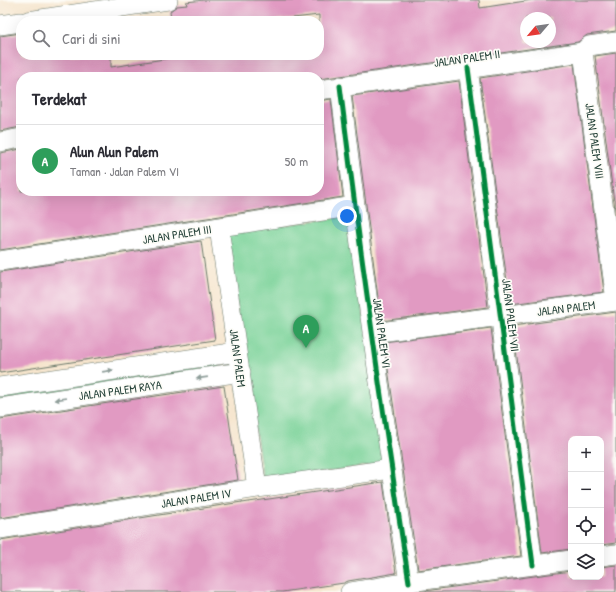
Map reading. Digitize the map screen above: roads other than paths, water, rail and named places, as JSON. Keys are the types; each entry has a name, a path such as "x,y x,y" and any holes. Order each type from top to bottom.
{"street":[{"path":"61,16 168,0"},
{"path":"0,25 16,23"},
{"name":"JALAN PALEM II","path":"324,89 583,52 589,46 616,42"},
{"name":"JALAN PALEM VIII","path":"583,52 616,301"},
{"name":"JALAN PALEM VII","path":"468,68 533,565"},
{"name":"JALAN PALEM VI","path":"340,86 372,333 409,582"},
{"path":"0,142 16,139"},
{"name":"JALAN PALEM III","path":"0,261 355,206"},
{"name":"JALAN PALEM","path":"219,228 257,488"},
{"name":"JALAN PALEM","path":"372,333 616,301"},
{"name":"JALAN PALEM RAYA","path":"0,387 238,352"},
{"name":"JALAN PALEM RAYA","path":"0,408 241,372"},
{"name":"JALAN PALEM IV","path":"0,529 257,488 391,469"},
{"path":"604,556 616,554"},
{"path":"350,592 409,582 568,560"}],"place":[{"name":"Alun Alun Palem","path":"306,348"}]}
